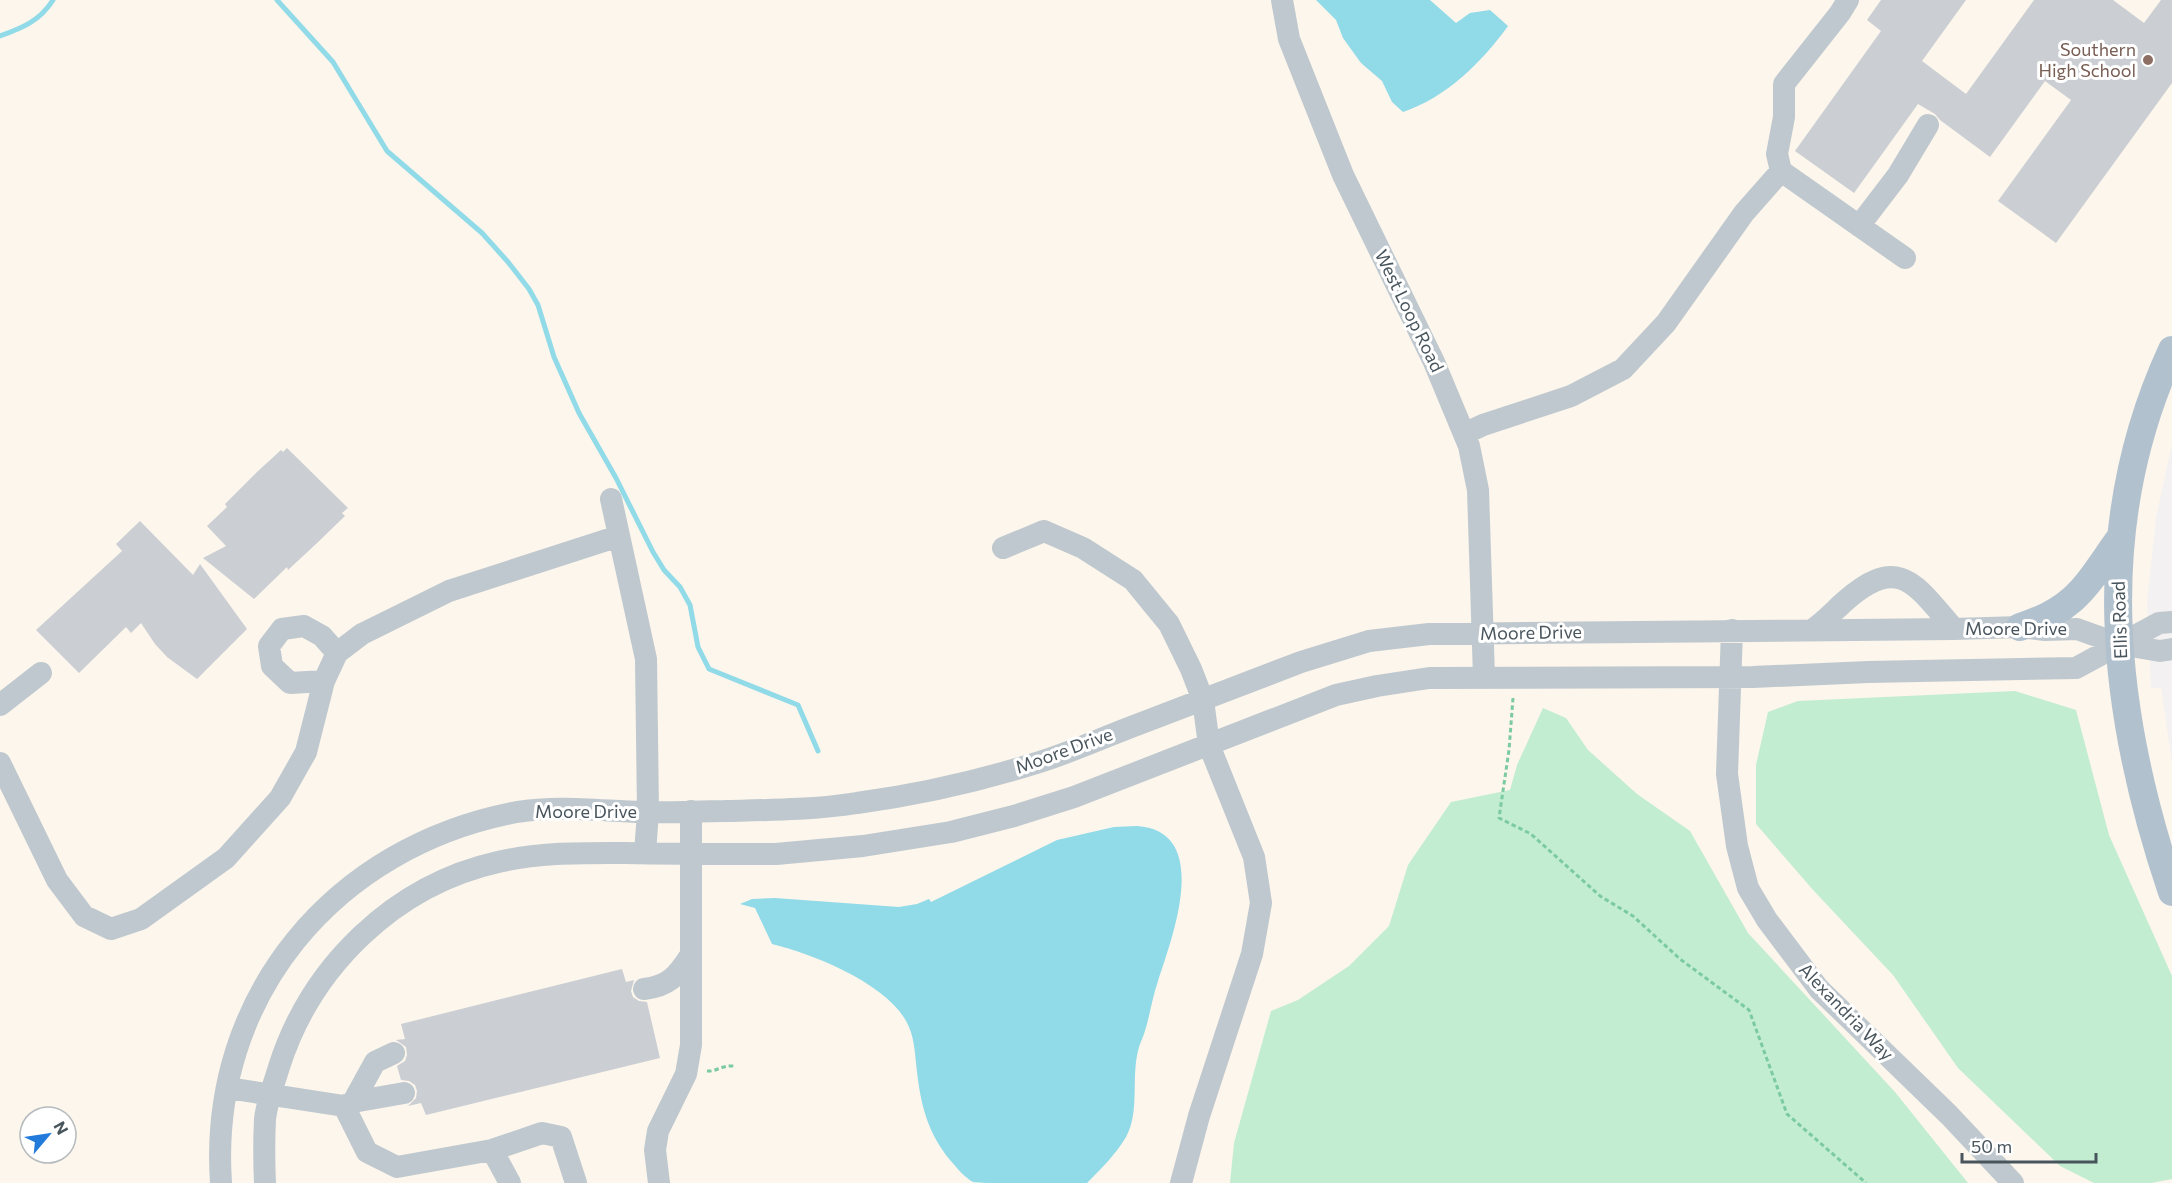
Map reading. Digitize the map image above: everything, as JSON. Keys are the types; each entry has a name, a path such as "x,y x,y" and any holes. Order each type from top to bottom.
{"main road":[{"name":"Ellis Road","path":"2172,350 2157,384 2133,460 2124,504 2117,595 2119,644 2132,738 2148,816 2166,851 2172,892"},
{"path":"2020,627 2044,619 2069,604 2081,592 2120,538"}],"street":[{"name":"West Loop Road","path":"1282,0 1289,39 1343,175 1434,362 1469,446 1478,490 1484,677"},
{"path":"1848,0 1784,84 1784,117 1777,154 1781,171 1905,258"},
{"path":"1859,226 1898,175 1928,125"},
{"path":"1464,434 1483,425 1571,396 1623,369 1666,323 1744,213 1781,171"},
{"path":"610,499 646,659 648,812 645,854"},
{"path":"1003,548 1044,531 1083,548 1133,580 1169,624 1203,699 1209,745 1254,858 1261,903 1252,954 1199,1116 1181,1183"},
{"path":"0,763 57,880 84,916 111,929 141,919 226,858 280,798 306,752 324,681 336,653 362,634 449,591 619,536"},
{"path":"1812,630 1862,587 1887,576 1902,579 1911,584 1930,601 1954,629"},
{"path":"265,1183 266,1118 270,1096 295,1023 311,995 351,944 385,915 438,883 499,861 545,854 814,852 951,832 1014,816 1074,796 1336,695 1406,680 1484,677 1731,677 2076,668 2159,623 2172,622"},
{"path":"324,681 290,683 272,666 269,646 282,629 304,626 322,636 336,653"},
{"name":"Moore Drive","path":"221,1183 222,1117 228,1088 241,1039 251,1013 278,965 315,917 380,864 419,843 468,825 519,812 564,809 648,812 787,810 855,804 952,787 1036,764 1301,662 1369,641 1429,634 2020,627 2045,630 2078,629 2119,644 2160,651 2172,649"},
{"name":"Alexandria Way","path":"1732,630 1727,774 1737,846 1748,888 1767,920 1819,989 1949,1115 2013,1183"},
{"path":"0,705 40,673"},
{"path":"659,1183 655,1150 658,1131 686,1074 689,1054 691,811"},
{"path":"644,989 658,987 677,976 690,956"},
{"path":"349,1104 375,1062 394,1053"},
{"path":"228,1088 270,1096 349,1104 404,1093"},
{"path":"349,1104 367,1152 397,1167 492,1150 542,1133 561,1137 576,1183"},
{"path":"492,1150 510,1183"}],"path":[{"path":"1514,678 1509,750 1499,818 1531,834 1600,896 1633,916 1680,959 1749,1010 1787,1114 1866,1183"},
{"path":"705,1071 712,1071 723,1065 734,1066"}],"shaded area":[{"path":"0,0 2172,0 2172,444 2156,517 2147,602 2151,689 2161,687 2172,763 2172,1183 0,1183"}],"green space":[{"path":"2015,691 2076,710 2109,835 2172,976 2172,1179 2151,1183 2094,1183 2060,1166 1958,1068 1893,975 1814,891 1756,824 1756,765 1768,712 1798,701"},
{"path":"1543,708 1566,718 1588,750 1637,794 1690,831 1748,933 1895,1092 1968,1183 1230,1183 1234,1143 1271,1011 1298,1000 1349,966 1389,926 1408,865 1451,802 1510,790 1517,765"}],"water":[{"path":"1316,0 1430,0 1456,23 1470,13 1490,10 1508,26 1475,66 1462,77 1419,106 1403,112 1392,102 1382,81 1361,63 1343,38 1336,20"},
{"path":"1137,826 1160,832 1174,846 1181,866 1178,914 1138,1049 1133,1117 1130,1127 1118,1149 1087,1183 983,1183 973,1182 967,1178 942,1150 931,1129 921,1096 912,1038 909,1027 900,1012 886,998 850,973 808,955 772,944 755,908 740,904 752,899 775,898 899,907 929,899 931,902 1057,840 1114,827"}],"building":[{"path":"1881,0 1966,0 1922,61 1966,94 2034,0 2113,0 2144,23 2161,0 2172,0 2172,83 2056,243 1998,201 2071,100 2045,81 1990,157 1935,114 1918,104 1854,193 1795,151 1881,31 1867,20"},
{"path":"287,448 348,508 342,513 345,516 254,599 203,558 226,546 207,526 257,472 281,450 283,452"},
{"path":"140,521 193,575 200,564 247,629 197,679 167,657 141,623 131,633 126,627 79,673 36,630 122,551 116,544"},
{"path":"622,969 626,982 634,980 631,991 633,997 647,1002 660,1058 426,1115 421,1103 408,1106 416,1098 417,1091 415,1085 401,1080 397,1066 405,1061 407,1055 406,1047 396,1040 405,1039 401,1024"}],"waterway":[{"path":"0,36 36,19 53,0"},
{"path":"277,0 333,62 387,151 482,233 529,289 538,305 554,357 579,413 616,478 653,552 664,570 680,587 690,605 698,647 709,669 798,705 818,751"}],"place":[{"name":"Southern High School","path":"2148,60"}]}
